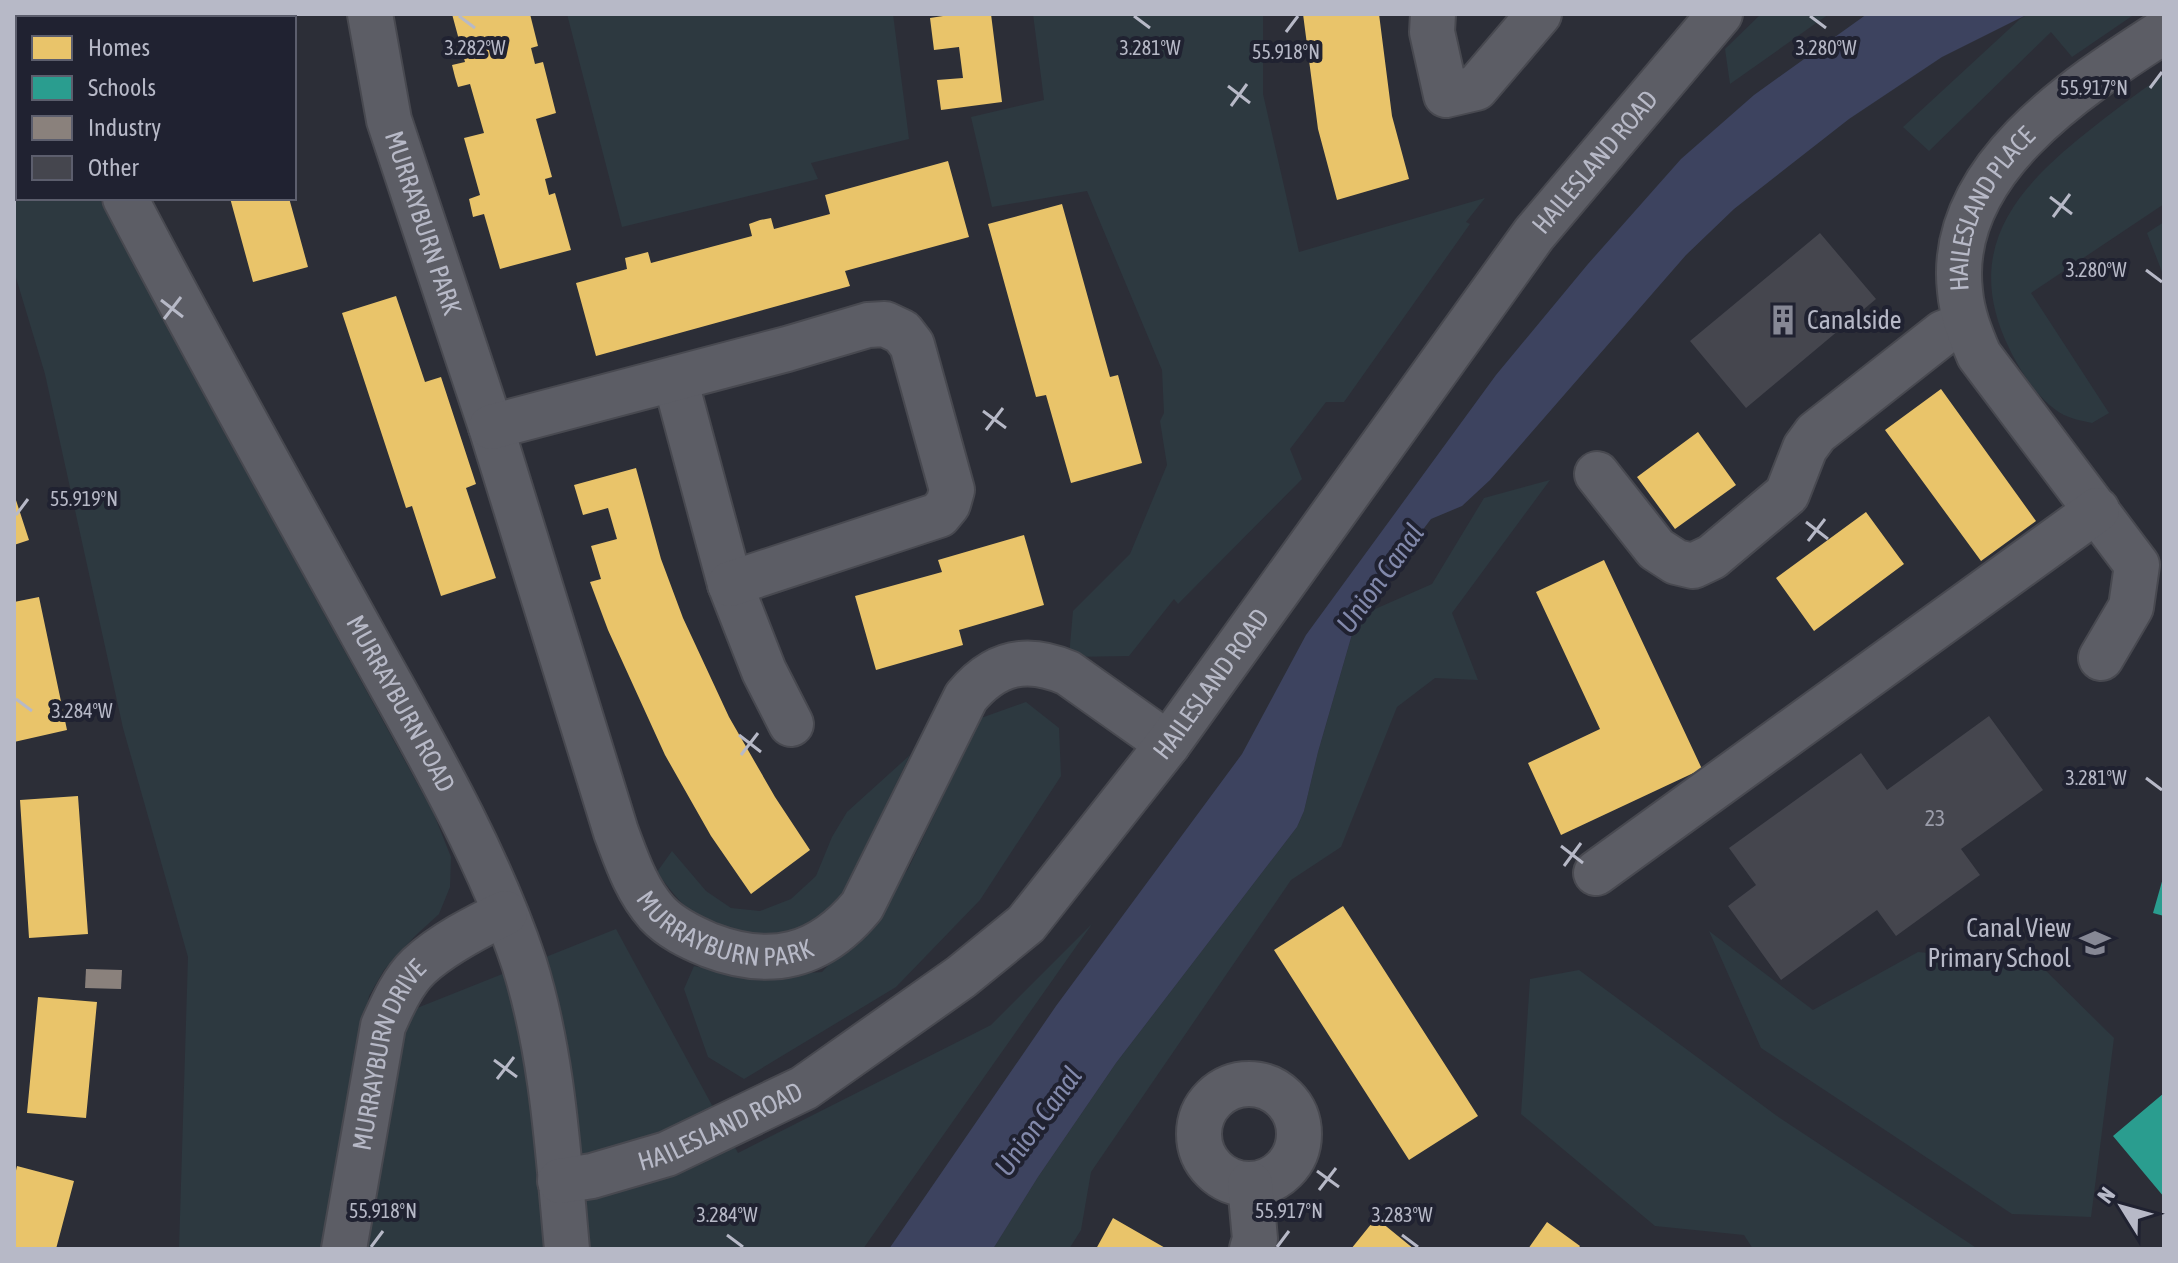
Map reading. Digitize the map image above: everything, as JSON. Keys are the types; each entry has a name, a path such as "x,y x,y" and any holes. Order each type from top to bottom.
{"street":[{"name":"MURRAYBURN PARK","path":"370,14 389,120 491,427 616,832 639,891 659,916 685,935 720,949 756,957 784,956 810,949 830,938 862,906 966,697 978,683 1000,669 1029,662 1049,665 1068,673 1168,744"},
{"path":"1433,14 1432,32 1446,95 1476,88 1539,14"},
{"name":"HAILESLAND ROAD","path":"560,1181 592,1176 667,1154 804,1088 961,977 1026,924 1168,744 1534,234 1720,14"},
{"name":"HAILESLAND PLACE","path":"2150,576 1979,355 1966,324 1959,281 1964,239 1972,214 1997,168 2043,118 2086,83 2164,31"},
{"name":"MURRAYBURN ROAD","path":"126,200 193,328 429,754 505,913 524,963 551,1084 567,1249"},
{"path":"491,427 868,325 885,324 902,332 912,345 952,490 948,504 939,515 730,584"},
{"path":"1597,474 1656,549 1676,562 1693,566 1712,557 1787,494 1805,448 1816,433 1943,333 1966,324"},
{"path":"675,379 730,584 764,671 791,724"},
{"path":"1596,873 2097,510"},
{"path":"2101,658 2150,576"},
{"name":"MURRAYBURN DRIVE","path":"344,1249 383,1026 396,997 417,967 480,925 505,913"},
{"path":"1250,1184 1255,1239 1252,1249"}],"shaded area":[{"path":"567,14 893,14 909,139 811,163 818,179 622,227"},
{"path":"1033,14 1263,14 1263,94 1299,252 1485,198 1466,222 1470,224 1344,402 1326,402 1290,449 1302,479 1178,604 1174,599 1129,656 1069,657 1073,611 1130,554 1167,465 1160,421 1164,413 1162,370 1087,191 992,207 971,117 1044,100"},
{"path":"1761,14 1829,14 1730,84 1725,49"},
{"path":"2028,14 2135,14 2072,57 2051,32 1929,151 1903,127"},
{"path":"14,24 16,200 100,200 433,812 451,857 450,887 439,914 384,970 369,996 324,1249 179,1249 188,957 123,728 45,374 14,271"},
{"path":"2164,75 2164,204 2031,293 2109,413 2092,423 2078,420 2060,412 2042,398 2010,350 1996,315 1991,283 1993,254 2002,227 2036,178 2086,133"},
{"path":"2164,222 2164,277 2147,233"},
{"path":"1550,480 1452,613 1478,680 1435,678 1397,707 1341,847 1291,880 1091,1172 1081,1230 1069,1249 993,1249 1116,1063 1297,827 1357,617 1432,584 1484,498"},
{"path":"1026,702 1059,728 1061,776 980,900 896,987 744,1079 708,1057 684,989 694,966 747,977 822,972 868,923 908,869 981,718"},
{"path":"910,755 846,888 833,904 800,926 781,933 762,935 723,930 690,911 657,872 672,851 706,891 731,908 760,911 791,899 816,876 832,837 847,812"},
{"path":"1092,924 863,1249 367,1249 402,1014 616,929 738,1153 991,1025"},
{"path":"1709,931 1813,1010 1918,952 2039,964 2114,1038 2091,1217 2012,1214 1761,1048"},
{"path":"1579,970 1777,1116 1978,1249 1753,1249 1744,1235 1655,1226 1521,1114 1530,979"}],"water":[{"name":"Union Canal","path":"1867,14 2028,14 1942,57 1849,119 1734,209 1686,255 1490,480 1462,506 1431,519 1357,617 1297,827 1116,1063 993,1249 889,1249 1056,1006 1242,754 1306,635 1496,375 1681,159 1754,95"}],"building: Homes":[{"path":"131,14 208,16 132,16"},
{"path":"452,14 530,14 538,46 531,48 535,64 543,62 556,113 536,119 552,177 545,179 549,195 555,193 571,250 500,269 484,214 473,217 469,199 480,195 464,138 484,133 470,84 458,87 455,77 452,65 465,62"},
{"path":"991,14 1002,102 941,110 937,80 963,78 959,47 934,50 930,18"},
{"path":"1303,14 1379,14 1392,116 1409,179 1337,200 1318,129"},
{"path":"948,161 969,237 845,271 850,286 596,356 576,283 627,269 625,258 648,252 651,263 752,236 749,224 760,220 771,218 774,229 830,214 825,195"},
{"path":"231,200 290,200 308,267 253,282"},
{"path":"1062,204 1110,377 1118,375 1142,463 1071,483 1046,395 1036,397 988,224"},
{"path":"396,296 425,382 441,377 476,484 466,488 496,578 441,596 412,506 406,508 342,313"},
{"path":"1941,389 2036,521 1981,561 1885,430"},
{"path":"1698,432 1736,485 1675,529 1637,477"},
{"path":"636,468 661,559 683,618 729,717 810,850 751,894 711,836 665,755 608,630 590,582 601,579 591,546 617,539 608,508 583,515 574,485"},
{"path":"14,494 29,540 14,545"},
{"path":"1866,512 1904,564 1814,631 1776,578"},
{"path":"1024,535 1044,605 959,630 963,645 876,670 855,596 942,572 938,560"},
{"path":"1604,560 1702,769 1561,835 1528,763 1600,729 1536,592"},
{"path":"39,597 67,730 14,742 14,602"},
{"path":"78,796 88,934 29,938 20,800"},
{"path":"1343,906 1478,1116 1409,1160 1274,950"},
{"path":"38,997 97,1002 86,1118 27,1113"},
{"path":"17,1166 74,1181 56,1249 14,1249 14,1180"},
{"path":"1113,1218 1167,1249 1096,1249"},
{"path":"1376,1218 1414,1249 1351,1249"},
{"path":"1547,1222 1580,1246 1578,1249 1528,1249"}],"building: Schools":[{"path":"2164,878 2164,916 2153,913"},
{"path":"2164,1093 2164,1197 2113,1136"}],"building: Industry":[{"path":"86,969 122,970 121,989 85,988"}],"building: Other":[{"name":"Canalside","path":"1820,233 1876,299 1746,408 1690,341"},
{"path":"1989,716 2043,790 1961,849 1980,875 1896,936 1877,910 1781,980 1728,906 1756,885 1729,848 1861,753 1887,790"}],"place":[{"name":"Canalside","path":"1783,320"},
{"name":"Canal View Primary School","path":"2095,943"}]}
